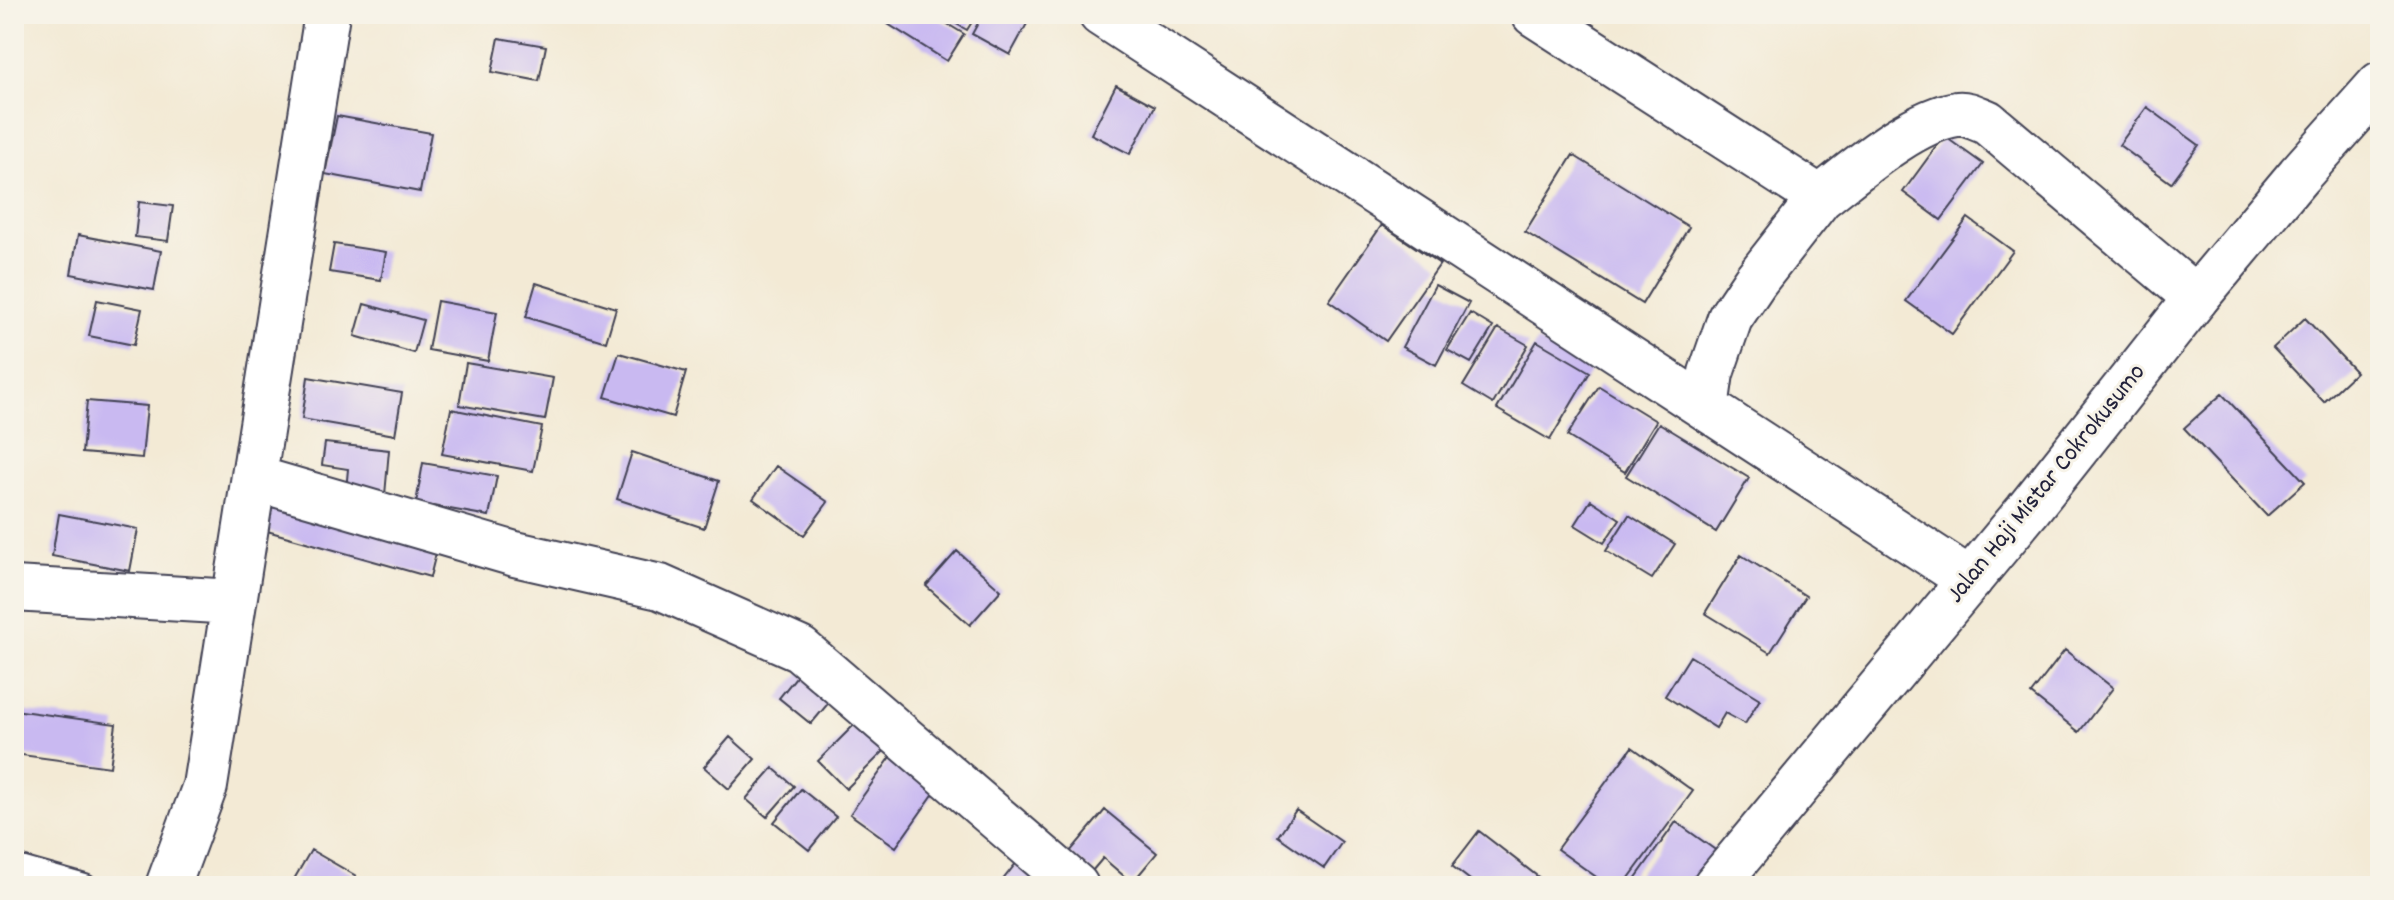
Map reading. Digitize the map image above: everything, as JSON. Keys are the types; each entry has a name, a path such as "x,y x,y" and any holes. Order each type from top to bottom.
{"street":[{"path":"168,886 205,786 327,14"},
{"path":"1101,14 1970,580"},
{"path":"1534,14 1820,198"},
{"name":"Jalan Haji Mistar Cokrokusumo","path":"1715,886 1970,580 2196,298 2380,84"},
{"path":"1706,408 1711,373 1730,318 1820,198 1880,150 1940,119 1960,113 1987,122 2196,298"},
{"path":"254,478 515,554 660,587 800,649 1076,886"},
{"path":"14,589 234,602"}],"lane":[{"path":"14,866 85,886"}],"building":[{"path":"872,14 931,14 964,34 947,61"},
{"path":"939,14 977,14 967,30"},
{"path":"983,14 1018,14 1029,20 1010,55 972,34"},
{"path":"499,38 546,46 539,81 492,72"},
{"path":"1116,85 1155,106 1130,154 1091,134"},
{"path":"2147,107 2199,145 2171,183 2119,145"},
{"path":"337,116 431,133 420,192 325,174"},
{"path":"1944,136 1983,164 1941,220 1903,192"},
{"path":"1573,155 1689,227 1642,304 1525,232"},
{"path":"139,202 173,206 168,241 135,237"},
{"path":"1968,218 2013,251 1952,334 1906,301"},
{"path":"1382,225 1440,264 1386,341 1329,301"},
{"path":"78,235 161,251 154,290 71,274"},
{"path":"334,244 386,252 381,280 329,272"},
{"path":"536,283 616,308 606,342 526,317"},
{"path":"1435,285 1469,303 1436,365 1402,347"},
{"path":"97,300 142,309 134,345 89,336"},
{"path":"437,301 497,312 488,361 428,350"},
{"path":"364,304 423,320 414,353 355,336"},
{"path":"1470,313 1493,327 1471,363 1447,350"},
{"path":"2305,318 2356,372 2324,402 2273,348"},
{"path":"1498,328 1528,345 1493,404 1463,386"},
{"path":"1537,341 1590,372 1550,440 1497,409"},
{"path":"619,353 686,372 673,417 605,397"},
{"path":"466,363 553,378 545,420 459,405"},
{"path":"308,377 402,393 395,435 302,419"},
{"path":"1599,386 1656,421 1625,472 1567,436"},
{"path":"2222,394 2305,482 2267,516 2184,428"},
{"path":"87,401 147,406 142,458 82,453"},
{"path":"451,409 542,427 533,471 442,454"},
{"path":"1659,423 1749,478 1716,532 1626,476"},
{"path":"325,443 389,450 385,495 346,491 348,469 322,465"},
{"path":"632,452 719,481 704,528 617,499"},
{"path":"423,463 497,476 489,516 416,503"},
{"path":"776,466 828,502 804,535 753,499"},
{"path":"271,490 440,537 430,577 260,529"},
{"path":"1591,500 1620,519 1604,543 1575,525"},
{"path":"59,514 138,529 130,571 52,556"},
{"path":"1629,515 1675,544 1652,579 1606,551"},
{"path":"957,551 1001,590 970,625 926,586"},
{"path":"1741,555 1806,596 1770,653 1705,613"},
{"path":"2065,650 2113,688 2079,732 2031,694"},
{"path":"1690,656 1760,699 1745,724 1725,713 1716,728 1665,696"},
{"path":"808,662 841,688 811,724 779,698"},
{"path":"14,710 116,724 110,767 14,754"},
{"path":"857,722 885,750 846,789 818,761"},
{"path":"730,737 755,759 729,789 704,767"},
{"path":"1632,747 1693,791 1623,886 1609,886 1557,849"},
{"path":"893,754 939,786 896,847 850,814"},
{"path":"773,768 794,786 767,817 746,799"},
{"path":"801,789 836,817 809,850 774,822"},
{"path":"1105,810 1157,853 1132,883 1103,858 1092,871 1069,853"},
{"path":"1296,810 1342,842 1324,868 1278,836"},
{"path":"1676,822 1721,854 1698,886 1630,886"},
{"path":"1479,831 1550,886 1478,886 1452,866"},
{"path":"311,850 356,876 351,886 290,886"},
{"path":"1021,857 1058,886 998,886"}]}
